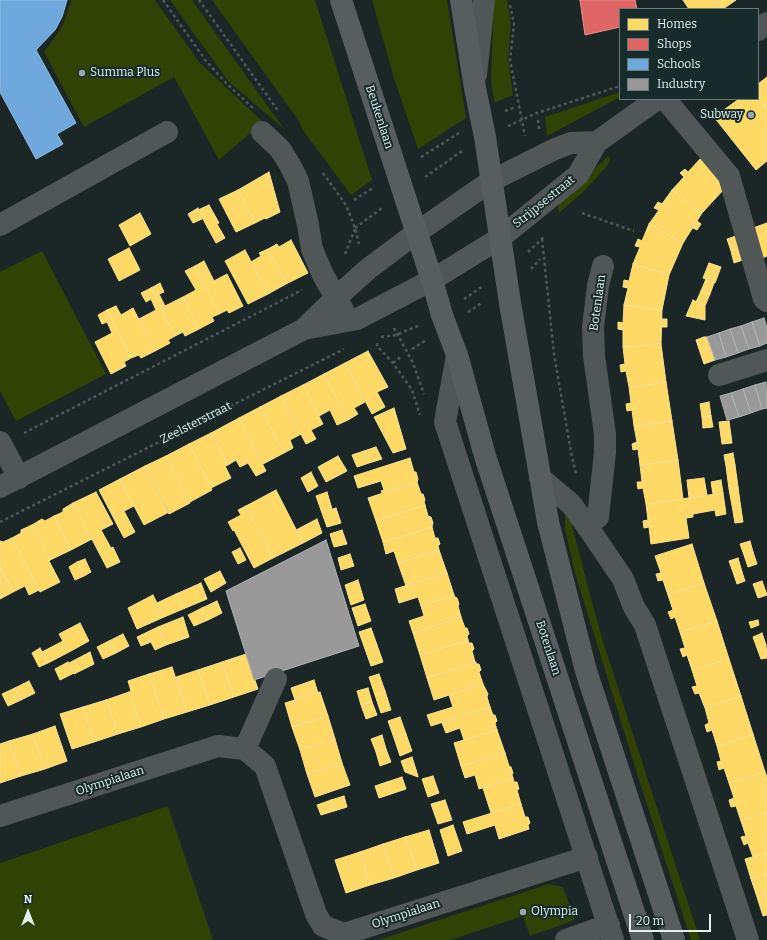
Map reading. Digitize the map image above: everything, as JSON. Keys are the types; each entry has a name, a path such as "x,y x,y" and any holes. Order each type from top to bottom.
{"main road":[{"name":"Beukenlaan","path":"341,0 432,280"},
{"path":"461,0 548,522 586,671 674,940"},
{"name":"Botenlaan","path":"432,280 442,315 457,355 485,456 643,940"}],"street":[{"path":"475,88 484,0"},
{"path":"759,29 767,23"},
{"name":"Strijpsestraat","path":"432,280 500,238 578,175 597,142 656,100"},
{"path":"666,100 729,176 764,300 767,301"},
{"path":"0,225 167,132"},
{"path":"262,132 280,150 298,181 312,249 323,275 349,321"},
{"path":"0,487 304,329 335,298 368,269 416,233 491,181 555,148 571,143 597,142"},
{"name":"Botenlaan","path":"587,526 598,517 605,452 605,434 594,356 593,327 598,286 603,266"},
{"path":"304,329 357,319 432,280"},
{"path":"457,355 445,422 611,933 566,940"},
{"path":"720,375 767,360"},
{"path":"1,443 19,478"},
{"path":"540,478 571,504 587,526 623,579 634,607 646,625 748,940"},
{"path":"245,749 276,679"},
{"name":"Olympialaan","path":"0,816 218,746 245,749 265,766 316,914 318,933 344,934 587,857"}],"path":[{"path":"163,0 206,61 226,83 254,108"},
{"path":"510,0 514,24 510,60 522,120"},
{"path":"1,443 297,293 342,260 355,228 470,145 537,113 619,86"},
{"path":"421,157 460,132"},
{"path":"354,200 373,188"},
{"path":"582,214 634,231"},
{"path":"377,337 396,335 442,315 505,271 542,240"},
{"path":"530,269 540,259"},
{"path":"465,314 482,302"},
{"path":"396,335 413,363 426,401 445,422"},
{"path":"412,349 430,338"},
{"name":"Zeelsterstraat","path":"0,522 346,348"},
{"path":"393,363 402,356"}],"green space":[{"path":"72,0 155,0 200,63 263,122 219,160 174,77 84,127 44,52 62,27"},
{"path":"170,0 192,0 284,129 228,81"},
{"path":"212,0 315,0 372,180 351,195 302,129 299,121"},
{"path":"372,0 447,0 466,118 418,149 394,78"},
{"path":"494,0 507,0 511,23 508,58 513,95 496,102 494,101 491,80"},
{"path":"619,92 619,98 547,136 545,117"},
{"path":"608,156 610,160 607,166 585,190 559,213 558,205"},
{"path":"42,251 106,374 16,421 0,391 0,272"},
{"path":"565,516 571,521 604,645 700,940 691,940 641,786 575,573 565,528"},
{"path":"168,806 213,940 0,940 0,863"},
{"name":"Olympia","path":"549,884 563,887 575,920 530,936 523,916 450,940 378,940"}],"building: Homes":[{"path":"683,0 717,0 722,8 688,8"},
{"path":"717,0 736,0 724,8 722,8"},
{"path":"767,77 767,109 759,98 759,83"},
{"path":"759,98 767,109 767,161 756,170 714,117 738,100 759,100"},
{"path":"702,157 725,188 702,213 672,190 684,177 680,173 685,169 688,172"},
{"path":"269,172 280,212 255,223 238,190"},
{"path":"238,190 255,223 236,232 219,199"},
{"path":"672,190 702,213 683,243 649,224 659,210 654,208 658,202 662,204"},
{"path":"209,205 225,238 216,243 198,210"},
{"path":"198,208 202,219 193,223 188,214"},
{"path":"140,213 151,234 130,246 119,225"},
{"path":"697,221 701,224 697,230 693,228"},
{"path":"767,223 767,256 762,258 753,228"},
{"path":"649,224 683,243 669,275 633,264 640,247 635,246 638,239 642,241"},
{"path":"736,236 740,248 731,251 727,239"},
{"path":"291,240 308,273 286,284 268,249 277,244 279,247"},
{"path":"129,248 140,270 119,281 108,259"},
{"path":"740,248 743,260 734,263 731,251"},
{"path":"268,249 286,284 268,294 251,262 261,256 259,253"},
{"path":"245,250 268,294 248,304 225,261"},
{"path":"204,261 214,281 227,274 243,306 229,313 227,310 219,314 195,266"},
{"path":"709,263 721,267 715,283 703,278"},
{"path":"633,264 669,275 662,310 624,305 628,288 623,287 624,280 629,281"},
{"path":"195,266 219,314 212,317 214,321 199,329 183,297 196,290 185,271"},
{"path":"706,279 714,283 710,294 701,291"},
{"path":"160,283 164,292 159,294 165,306 183,297 199,329 185,336 183,332 175,336 151,288"},
{"path":"151,288 175,336 168,340 170,343 155,351 139,319 156,310 151,299 146,302 141,293"},
{"path":"701,291 710,294 705,306 696,302"},
{"path":"693,300 705,306 705,320 686,316"},
{"path":"624,305 662,310 661,344 623,347 623,330 618,329 618,322 623,323"},
{"path":"116,306 121,315 133,308 155,351 141,358 139,355 131,358 107,310"},
{"path":"107,310 131,358 124,362 126,366 111,374 95,342 112,333 107,322 102,324 98,315"},
{"path":"662,319 667,319 667,327 661,327"},
{"path":"707,337 711,348 700,352 696,340"},
{"path":"661,344 666,382 629,387 626,371 621,372 620,365 625,364 623,347"},
{"path":"711,348 715,360 704,364 700,352"},
{"path":"368,351 388,387 377,392 385,407 372,414 345,363"},
{"path":"345,363 365,402 354,408 358,414 348,420 324,374"},
{"path":"324,374 348,420 337,425 330,410 319,416 303,385"},
{"path":"666,382 672,421 634,426 632,410 627,411 626,404 631,403 629,387"},
{"path":"303,385 323,424 311,430 316,439 306,444 281,396"},
{"path":"281,396 301,434 290,440 293,448 284,453 260,407"},
{"path":"709,402 711,416 702,417 700,404"},
{"path":"260,407 284,453 263,464 239,418"},
{"path":"394,408 406,449 393,453 374,417"},
{"path":"711,416 713,427 703,428 702,417"},
{"path":"239,418 266,471 256,476 248,463 240,467 236,460 228,465 211,433"},
{"path":"672,421 678,460 640,465 638,449 633,450 632,444 637,442 634,426"},
{"path":"729,421 732,443 722,444 719,422"},
{"path":"211,433 228,465 225,466 231,478 211,488 189,444"},
{"path":"189,444 212,490 190,502 166,456"},
{"path":"376,447 382,459 369,463 364,451"},
{"path":"364,451 369,463 357,467 352,455"},
{"path":"733,453 735,465 726,466 724,455"},
{"path":"166,456 190,503 169,514 145,466"},
{"path":"338,456 347,471 326,482 318,467"},
{"path":"410,458 414,472 416,472 418,479 417,482 382,493 381,491 384,490 381,481 358,488 354,476"},
{"path":"678,460 683,499 646,504 643,488 638,489 637,482 642,482 640,465"},
{"path":"735,465 738,487 729,489 726,466"},
{"path":"145,466 169,512 144,525 120,479"},
{"path":"311,472 318,486 308,492 301,478"},
{"path":"704,478 707,495 689,498 687,480"},
{"path":"120,479 134,506 124,511 135,532 124,538 99,490"},
{"path":"721,480 723,493 713,494 711,482"},
{"path":"417,482 421,494 423,494 425,505 376,521 368,498"},
{"path":"738,487 741,509 733,511 729,489"},
{"path":"276,490 303,543 273,558 246,506"},
{"path":"96,492 113,524 101,530 111,548 113,547 120,562 107,568 73,503"},
{"path":"327,492 332,509 322,513 316,496"},
{"path":"723,493 726,514 716,516 715,510 693,514 693,517 686,518 689,538 651,544 649,527 644,528 643,521 648,520 646,504"},
{"path":"73,503 92,539 71,550 54,516 63,512 63,509"},
{"path":"425,505 428,516 431,517 433,523 432,527 383,542 376,521"},
{"path":"246,506 273,558 254,568 234,530 233,531 228,522 241,515 238,510"},
{"path":"336,508 341,523 327,527 322,513"},
{"path":"741,509 743,522 735,523 733,511"},
{"path":"54,516 71,550 50,560 32,525 42,519 45,521"},
{"path":"317,519 322,533 303,543 296,530"},
{"path":"32,525 60,582 40,592 12,538 21,533 21,530"},
{"path":"432,527 435,538 438,538 440,544 438,546 439,550 398,563 394,551 386,554 383,542"},
{"path":"342,530 347,544 334,547 330,534"},
{"path":"12,538 39,590 29,595 25,586 13,592 0,566 0,541 3,542"},
{"path":"750,541 753,552 744,555 740,544"},
{"path":"692,544 704,583 668,595 663,580 658,581 656,574 661,573 655,556"},
{"path":"240,548 246,560 238,564 232,552"},
{"path":"439,550 447,573 406,586 398,563"},
{"path":"753,552 757,564 748,567 744,555"},
{"path":"350,554 354,566 341,570 338,558"},
{"path":"738,558 742,572 734,575 729,561"},
{"path":"85,559 91,572 84,576 77,562"},
{"path":"77,562 84,576 75,580 69,567"},
{"path":"0,566 13,592 0,599"},
{"path":"220,571 226,583 211,592 204,579"},
{"path":"742,572 745,581 737,584 734,575"},
{"path":"447,573 454,595 421,606 418,597 399,603 395,589"},
{"path":"358,580 364,600 351,605 345,585"},
{"path":"762,581 767,595 758,598 753,584"},
{"path":"201,583 207,599 183,609 176,594"},
{"path":"704,583 717,621 680,632 675,617 671,619 668,612 673,610 668,595"},
{"path":"176,594 183,609 164,617 157,603"},
{"path":"153,595 164,617 137,629 128,608"},
{"path":"454,595 459,604 458,606 461,617 413,633 409,621 424,616 421,606"},
{"path":"217,601 222,613 208,620 202,608"},
{"path":"365,604 371,621 358,626 352,608"},
{"path":"202,608 208,620 194,626 188,615"},
{"path":"183,617 189,637 166,645 158,627"},
{"path":"461,617 469,634 467,636 468,640 420,655 413,633"},
{"path":"758,620 759,625 751,628 749,622"},
{"path":"717,621 729,659 692,670 687,655 683,657 680,649 685,648 680,632"},
{"path":"80,623 89,641 69,652 59,634"},
{"path":"158,627 166,645 155,650 151,642 141,646 137,637"},
{"path":"371,628 377,645 365,649 359,632"},
{"path":"762,633 766,645 757,648 753,637"},
{"path":"123,634 129,646 116,653 109,641"},
{"path":"468,640 469,643 472,643 474,649 472,651 475,662 427,678 420,655"},
{"path":"63,641 69,652 48,663 42,652"},
{"path":"109,641 116,653 103,659 97,647"},
{"path":"377,645 383,662 371,666 365,649"},
{"path":"766,645 767,658 761,659 757,648"},
{"path":"40,648 48,663 39,667 32,653"},
{"path":"90,652 94,664 74,674 69,663"},
{"path":"246,654 258,689 234,697 222,662"},
{"path":"729,659 741,696 705,708 699,693 695,694 692,687 697,686 692,670"},
{"path":"68,662 74,673 60,680 55,669"},
{"path":"222,662 234,697 210,705 198,670"},
{"path":"476,662 476,664 479,664 481,670 479,672 483,684 434,700 427,678"},
{"path":"172,667 187,712 164,719 149,674"},
{"path":"198,670 210,705 187,712 176,677"},
{"path":"149,674 164,719 141,727 129,692 131,691 128,681"},
{"path":"379,674 385,691 375,695 369,677"},
{"path":"314,680 318,693 295,700 291,688"},
{"path":"29,681 35,693 21,700 15,688"},
{"path":"483,684 488,694 487,697 490,707 431,726 427,715 453,707 449,695"},
{"path":"15,688 21,700 8,706 2,694"},
{"path":"368,688 372,702 361,705 357,691"},
{"path":"385,691 391,710 381,713 375,695"},
{"path":"129,692 141,727 118,734 106,700"},
{"path":"320,692 328,716 292,727 285,703"},
{"path":"741,696 753,734 717,746 712,730 707,732 705,725 709,723 705,708"},
{"path":"106,700 118,734 94,742 83,707"},
{"path":"372,702 377,715 366,719 361,705"},
{"path":"83,707 94,742 72,749 60,714"},
{"path":"490,707 497,721 495,723 497,730 464,740 460,728 446,733 442,723"},
{"path":"328,716 335,739 300,750 292,727"},
{"path":"400,717 406,734 394,738 388,721"},
{"path":"55,726 67,761 45,769 33,734"},
{"path":"497,730 505,753 461,766 454,743"},
{"path":"33,734 45,769 21,776 9,741"},
{"path":"406,734 412,751 400,756 394,738"},
{"path":"753,734 765,772 729,783 724,768 719,770 717,762 721,761 717,746"},
{"path":"382,735 386,749 376,752 371,739"},
{"path":"335,739 342,763 307,774 300,750"},
{"path":"9,741 21,776 0,783 0,744"},
{"path":"386,749 391,762 380,766 376,752"},
{"path":"505,753 513,773 513,778 479,789 475,775 465,778 461,766"},
{"path":"412,757 418,777 405,772 401,761"},
{"path":"342,763 350,785 315,797 307,774"},
{"path":"765,772 767,777 767,812 741,821 736,806 731,807 729,800 734,798 729,783"},
{"path":"433,776 439,793 428,797 422,779"},
{"path":"402,777 406,789 391,794 387,782"},
{"path":"513,778 514,782 517,782 519,789 517,790 521,804 491,813 483,788"},
{"path":"387,782 391,794 379,798 375,786"},
{"path":"344,796 347,807 334,811 331,800"},
{"path":"331,800 334,811 321,815 317,805"},
{"path":"445,800 452,820 438,824 431,804"},
{"path":"521,804 525,817 528,817 530,823 528,825 529,829 499,839 495,825 467,834 463,822"},
{"path":"767,812 767,853 753,857 748,843 744,845 741,837 746,836 741,821"},
{"path":"453,825 462,851 448,856 440,830"},
{"path":"429,830 439,863 417,870 405,837"},
{"path":"405,837 417,870 394,878 383,844"},
{"path":"383,844 394,878 370,885 360,852"},
{"path":"360,852 370,885 346,893 335,860"},
{"path":"767,853 767,874 751,879 745,859"},
{"path":"767,874 767,894 757,897 751,879"},
{"path":"767,894 767,915 763,916 757,897"}],"building: Shops":[{"path":"580,0 635,0 637,8 619,8 619,27 585,35"}],"building: Schools":[{"path":"0,0 67,0 62,17 55,30 36,50 76,123 57,134 63,144 36,159 0,92"}],"building: Industry":[{"path":"764,318 767,328 767,343 760,346 752,322"},
{"path":"752,322 760,346 749,349 741,326"},
{"path":"741,326 749,349 738,353 730,329"},
{"path":"730,329 738,353 726,357 719,333"},
{"path":"719,333 726,357 715,360 707,337"},
{"path":"766,382 767,408 762,409 755,385"},
{"path":"755,385 762,409 751,413 743,389"},
{"path":"743,389 751,413 739,417 731,393"},
{"path":"731,393 739,417 727,420 720,396"},
{"path":"326,540 359,646 254,680 226,591"}],"place":[{"name":"Summa Plus","path":"82,73"},
{"name":"Subway","path":"751,115"},
{"name":"Olympia","path":"523,912"}]}
